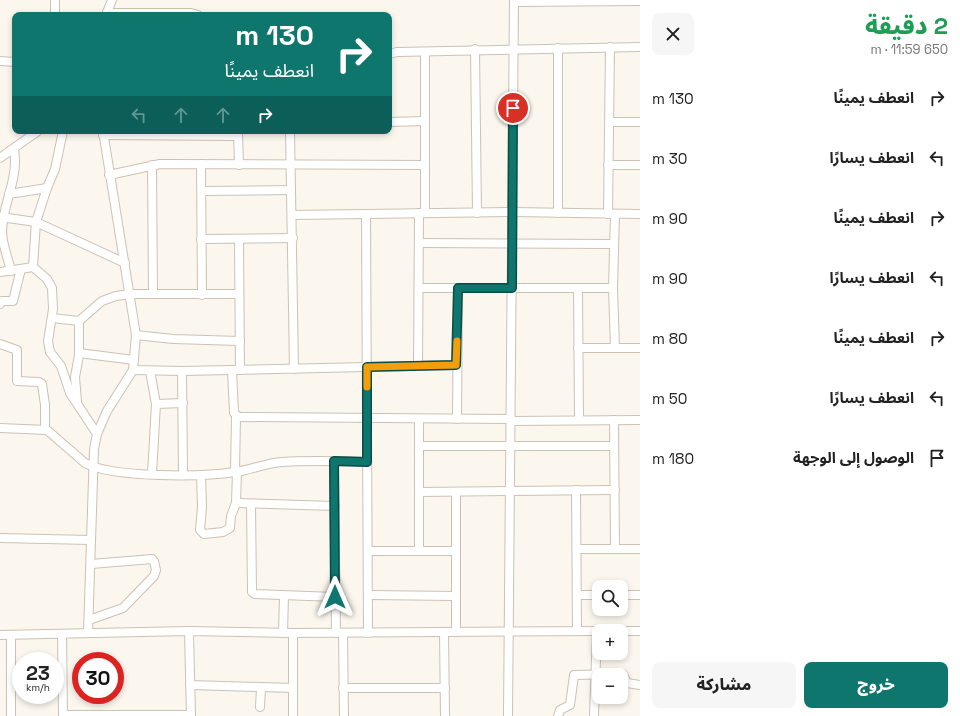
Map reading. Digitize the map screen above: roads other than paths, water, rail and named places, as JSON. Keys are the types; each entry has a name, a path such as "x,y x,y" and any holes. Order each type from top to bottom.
{"street":[{"path":"54,0 55,12"},
{"path":"108,12 112,0"},
{"path":"508,716 514,1 640,0"},
{"path":"610,47 610,122 608,165 614,244 613,288 615,348"},
{"path":"392,53 514,48 640,47"},
{"path":"558,48 558,213"},
{"path":"475,50 477,213"},
{"path":"418,366 417,326 419,243 425,165 425,52"},
{"path":"0,61 12,62"},
{"path":"392,122 425,121"},
{"path":"610,122 640,122"},
{"path":"0,158 34,134"},
{"path":"33,267 36,222 55,169 62,134"},
{"path":"88,633 91,564 92,467 97,434 107,411 133,370 136,335 103,134"},
{"path":"238,134 239,165"},
{"path":"290,134 294,369"},
{"path":"11,271 2,235 2,218 10,194 16,167 14,149"},
{"path":"201,164 202,295"},
{"path":"109,175 152,165 425,165"},
{"path":"152,165 153,294"},
{"path":"608,165 640,165"},
{"path":"10,194 47,188"},
{"path":"202,191 291,190"},
{"path":"292,215 513,212 640,214"},
{"path":"366,214 368,633"},
{"path":"2,218 36,222 125,263"},
{"path":"201,239 292,238"},
{"path":"201,475 202,507 200,530 204,534 228,530 236,503 236,416 234,413 236,370 240,341 239,239"},
{"path":"419,243 614,244"},
{"path":"0,272 33,267"},
{"path":"33,267 49,282 52,288 52,318 48,341 49,347 61,366 69,391 97,434"},
{"path":"0,304 2,301 13,301 21,269"},
{"path":"419,288 613,288"},
{"path":"457,419 456,365 458,288"},
{"path":"578,288 579,420"},
{"path":"52,318 79,321 102,301 116,296 130,294 239,294"},
{"path":"77,404 75,377 79,353 79,321"},
{"path":"136,335 173,339 240,341"},
{"path":"0,344 17,350 17,381 41,383 45,405 45,429"},
{"path":"578,348 640,348"},
{"path":"79,353 134,360"},
{"path":"133,370 182,371 456,365"},
{"path":"150,371 156,404 152,474"},
{"path":"182,371 183,475"},
{"path":"156,404 183,403"},
{"path":"236,416 511,420 640,420"},
{"path":"419,419 419,551"},
{"path":"614,420 615,549"},
{"path":"0,428 45,429 92,467 116,472 201,475 236,472 261,465 282,462 367,462"},
{"path":"419,446 614,446"},
{"path":"334,461 335,597 344,688 344,716"},
{"path":"576,490 577,631"},
{"path":"419,492 615,490"},
{"path":"456,492 456,632"},
{"path":"236,503 335,506"},
{"path":"251,504 252,592 255,594 284,596 335,597"},
{"path":"0,538 91,540"},
{"path":"577,549 640,549"},
{"path":"368,551 456,551"},
{"path":"89,620 123,608 127,602 154,576 156,570 152,559 91,564"},
{"path":"368,595 456,596"},
{"path":"577,595 592,595"},
{"path":"628,595 640,596"},
{"path":"283,633 284,596"},
{"path":"0,635 189,631 368,633 592,631"},
{"path":"62,634 63,716 191,716 189,631"},
{"path":"628,631 640,631"},
{"path":"444,632 445,716"},
{"path":"293,633 294,716"},
{"path":"11,635 11,716"},
{"path":"558,716 559,711 570,704 573,676 592,675"},
{"path":"628,683 640,685"},
{"path":"190,685 293,688"},
{"path":"260,707 261,688"},
{"path":"344,688 445,688"},
{"path":"594,716 595,704"}]}
